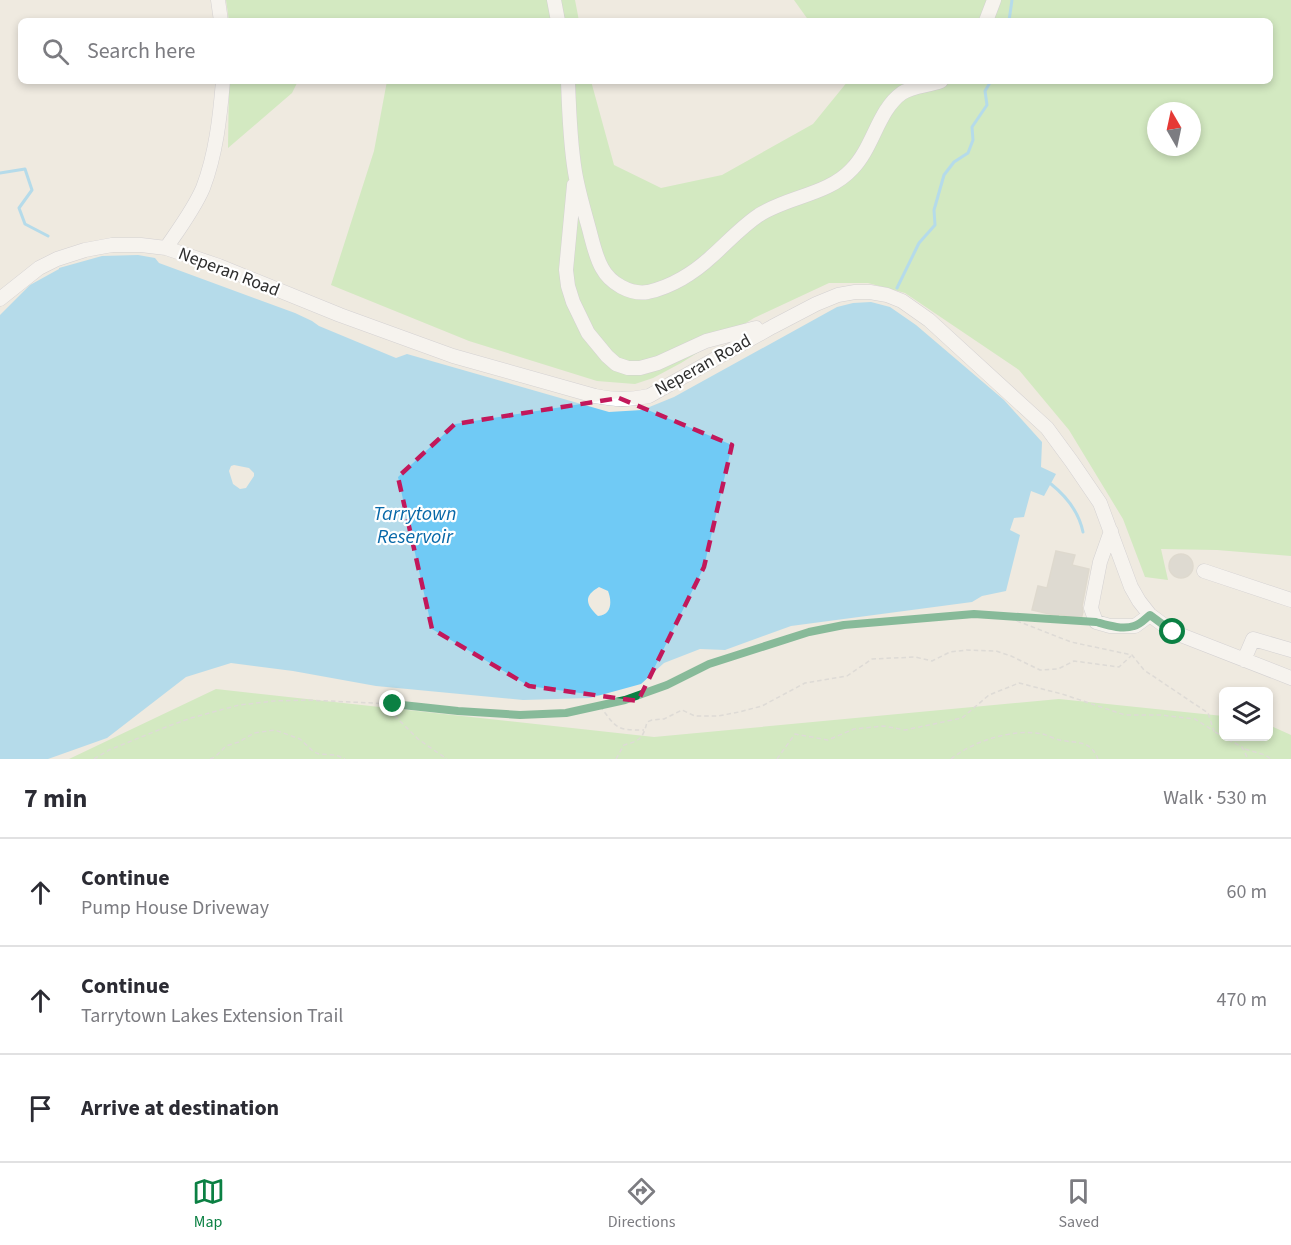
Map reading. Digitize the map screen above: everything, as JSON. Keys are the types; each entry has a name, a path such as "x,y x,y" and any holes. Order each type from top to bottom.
{"street":[{"path":"218,0 221,18"},
{"path":"554,0 557,18"},
{"path":"987,18 994,0"},
{"path":"166,248 203,188 213,155 223,84"},
{"path":"568,84 575,172 593,243 602,267 610,279 634,292 647,292 685,277 711,258 731,238 760,215 793,199 836,183 853,169 891,104 902,93 929,84"},
{"path":"575,172 566,270 568,286 588,333 616,364 628,368 640,368 658,363 706,341 736,332 756,328 759,334"},
{"name":"Neperan Road","path":"0,299 39,268 85,250 112,245 166,248 219,266 340,315 453,356 616,400 649,396 759,334 838,295 855,292 887,295 929,320 1047,428 1100,503 1128,580 1139,601 1150,615 1173,632 1291,678"},
{"path":"1111,531 1100,562 1091,608 1096,622 1110,626 1135,626 1150,615"},
{"path":"1204,571 1291,600"},
{"path":"1244,660 1253,639 1291,650"}],"path":[{"path":"94,759 110,750 191,717 239,705 307,700 520,715 566,713 650,692 709,664 809,632 844,625 974,614 1096,622"},
{"path":"1004,616 1071,642 1132,655 1144,670 1208,713 1214,731"},
{"path":"616,759 624,745 636,742 644,735 647,722 652,720 664,719 682,710 695,716 718,716 762,706 805,683 847,676 872,659 915,657 932,661 950,652 996,651 1040,670 1058,669 1074,661 1119,667 1132,655"},
{"path":"777,759 795,734 828,740 854,729 884,726 905,730 962,718 989,694 1019,683 1062,694 1125,715 1161,715 1195,719 1244,748 1265,754 1271,759"},
{"path":"383,704 418,739 447,759"},
{"path":"600,706 621,730 645,730"},
{"path":"210,759 226,746 239,742 254,733 275,730 300,739 314,752 336,755 345,759"},
{"path":"951,759 957,754 999,736 1041,733 1058,740 1087,744 1098,759"},
{"path":"1244,748 1248,759"}],"highlighted area":[{"path":"619,398 732,445 704,567 638,701 529,686 432,629 398,477 455,424"}],"green space":[{"path":"226,0 575,0 578,18 229,18"},
{"path":"794,0 1291,0 1291,556 1217,550 1161,549 1168,580 1145,577 1123,519 1069,430 1019,370 905,293 868,283 829,283 754,318 681,363 653,378 635,384 597,381 469,341 331,285 374,151 386,84 592,84 614,165 661,188 722,175 813,124 846,84 1273,84 1273,18 807,18"},
{"path":"229,84 296,84 292,93 228,148"},
{"path":"216,689 654,737 1059,699 1219,716 1219,741 1273,741 1273,727 1291,735 1291,759 69,759"}],"water":[{"name":"Tarrytown Reservoir","path":"138,255 155,258 159,263 295,313 319,326 396,358 407,354 609,412 642,410 674,397 837,307 871,302 890,307 916,325 1004,400 1042,442 1041,467 1056,474 1044,496 1031,491 1024,517 1014,518 1010,530 1020,535 1006,591 982,596 972,602 791,626 725,650 700,649 664,663 641,684 590,698 523,700 376,686 293,671 231,663 186,677 107,738 48,759 0,759 0,315 30,285 59,268 102,256","holes":["234,465 249,468 254,473 246,488 240,489 233,484 229,471","599,587 608,591 610,607 606,613 598,616 591,608 588,597"]}],"building":[{"path":"1056,551 1075,555 1072,565 1089,569 1081,619 1032,610 1038,586 1047,588"},
{"path":"1181,554 1190,557 1193,566 1190,575 1181,578 1172,575 1169,566 1172,557"}],"waterway":[{"path":"1009,18 1012,0"},
{"path":"897,288 919,243 935,225 934,210 944,175 954,162 968,153 973,140 972,127 987,105 985,91 989,84"},
{"path":"0,173 25,169 32,190 19,208 25,224 48,236"},
{"path":"1051,484 1071,505 1083,532"}],"route":[{"path":"393,704 520,715 566,713 625,700 667,685 709,664 809,632 844,625 974,614 1096,622 1126,627 1135,626 1150,615 1173,632"}]}
